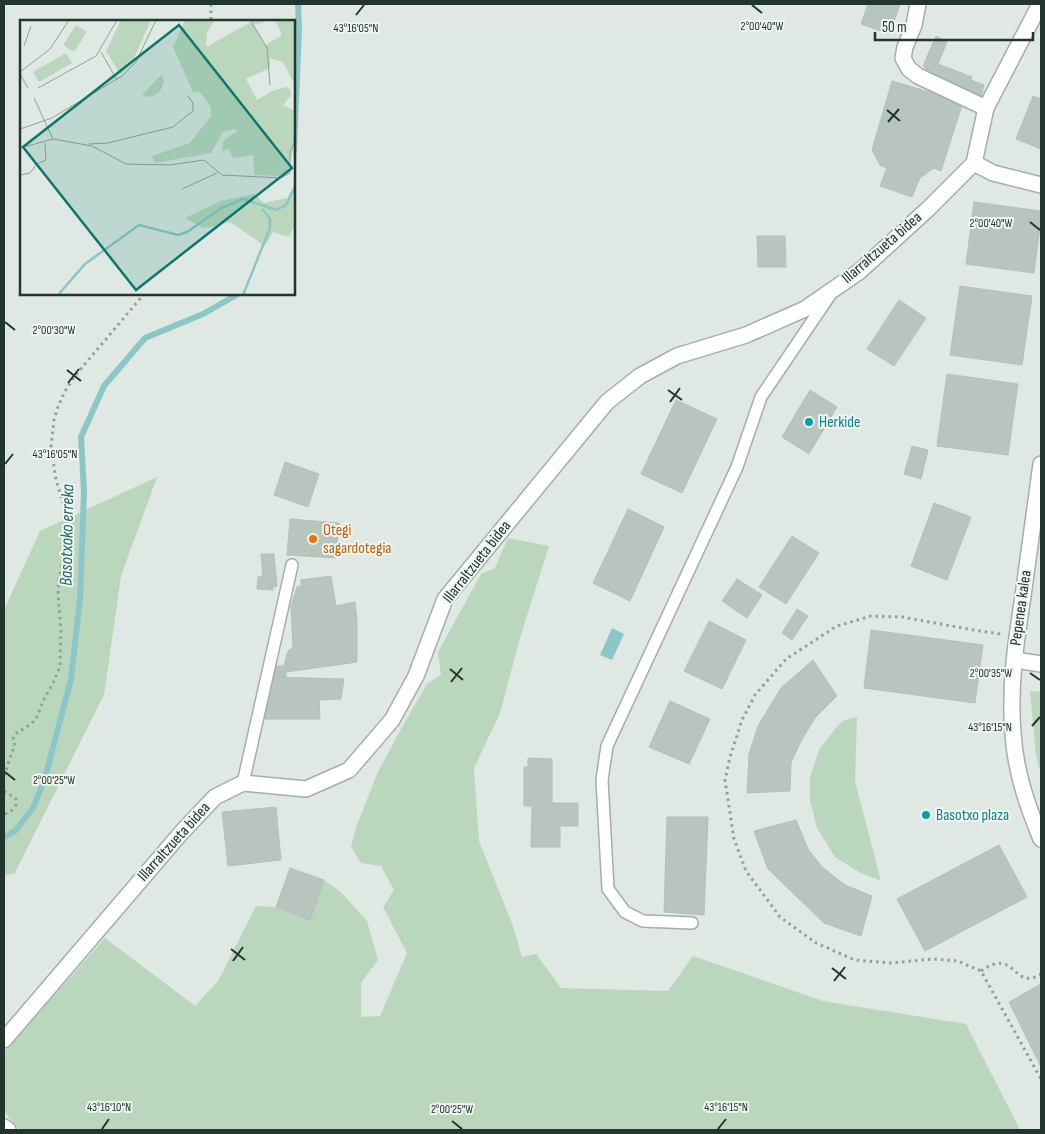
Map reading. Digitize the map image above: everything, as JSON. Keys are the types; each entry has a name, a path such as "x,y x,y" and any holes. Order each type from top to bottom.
{"street":[{"path":"918,4 914,25 905,47 903,58 908,69 918,76 986,108"},
{"path":"1040,4 986,108 974,163 993,173 1041,185"},
{"name":"Illarraltzueta bidea","path":"4,1040 181,833 215,797 244,783 306,789 349,770 392,720 416,676 445,599 607,402 640,376 677,356 746,334 805,309 860,271 928,209 974,163"},
{"name":"Pepenea kalea","path":"1041,464 1017,636 1012,694 1013,734 1018,771 1041,839"},
{"path":"1015,660 1041,664"},
{"path":"4,1127 8,1130"}],"lane":[{"path":"692,923 643,921 625,912 608,889 602,780 607,746 737,467 761,397 834,289"},
{"path":"244,783 292,565"}],"path":[{"path":"211,4 211,20"},
{"path":"4,776 15,746 13,739 15,734 36,719 60,666 61,630 58,595 59,578 67,539 68,518 56,480 51,446 54,420 64,393 74,377 143,295"},
{"path":"1017,636 902,616 871,616 837,626 786,659 755,695 742,720 725,780 734,839 746,871 780,917 816,943 855,960 890,963 933,959 958,961 981,971 1041,1079"},
{"path":"4,791 16,799 16,805 4,816"},
{"path":"981,971 988,966 1001,962 1007,964 1027,979 1033,979 1041,974"}],"green space":[{"path":"157,477 121,576 104,695 15,873 4,876 4,610 40,531"},
{"path":"508,538 549,546 520,638 500,713 474,768 479,841 513,926 522,957 536,954 561,988 668,991 693,956 823,1001 966,1024 1020,1130 20,1130 4,1112 5,1051 105,938 195,1006 218,981 256,906 276,907 310,920 324,880 341,892 367,921 378,960 361,983 361,1017 380,1016 407,953 383,907 394,890 381,866 361,863 351,847 357,825 377,774 427,684 441,675 438,652 481,574 495,568"},
{"path":"1030,691 1041,692 1041,775 1036,755"},
{"path":"857,717 855,781 881,881 859,872 835,857 817,828 810,800 810,777 820,748 839,724 845,720"}],"water":[{"path":"612,628 624,634 612,660 600,655"}],"building":[{"path":"868,4 900,4 890,34 861,24"},
{"path":"936,36 947,42 938,64 972,77 971,80 984,85 981,97 933,76 923,66"},
{"path":"892,81 963,102 941,171 934,168 920,178 912,197 880,186 887,168 880,165 872,150"},
{"path":"1033,96 1041,99 1041,149 1016,139"},
{"path":"974,202 1041,211 1034,273 966,264"},
{"path":"757,236 785,236 786,267 758,267"},
{"path":"960,286 1032,296 1022,365 950,355"},
{"path":"899,300 926,318 894,366 867,349"},
{"path":"947,374 1018,384 1008,455 937,446"},
{"name":"Herkide","path":"810,390 837,407 809,454 782,437"},
{"path":"676,400 717,419 682,493 641,474"},
{"path":"912,446 928,450 921,479 904,474"},
{"path":"285,462 319,474 308,507 274,495"},
{"path":"934,503 971,517 947,580 911,566"},
{"path":"628,509 664,527 630,601 593,583"},
{"name":"Otegi sagardotegia","path":"290,519 339,523 336,558 287,555"},
{"path":"792,536 819,553 786,604 759,587"},
{"path":"261,554 274,554 277,586 273,587 273,590 257,589 258,577 263,576"},
{"path":"331,576 336,606 355,602 357,662 286,672 286,678 273,677 277,666 284,666 289,650 293,648 291,606 297,587 301,586 301,580"},
{"path":"737,579 762,595 747,618 722,601"},
{"path":"797,609 808,616 792,640 782,633"},
{"path":"709,621 746,640 722,689 684,671"},
{"path":"871,630 983,645 975,703 864,688"},
{"path":"813,660 837,696 815,718 801,741 791,763 790,791 747,793 749,754 758,726 781,688"},
{"path":"273,677 344,679 341,699 319,700 320,719 264,719 269,700 267,700 272,689 270,689"},
{"path":"670,701 710,719 689,764 649,747"},
{"path":"528,758 552,759 552,803 578,803 578,826 560,826 560,847 531,847 532,806 524,806 524,767 528,767"},
{"path":"276,807 281,860 228,866 222,812"},
{"path":"667,817 708,817 704,915 664,912"},
{"path":"796,820 808,849 822,867 845,885 872,896 861,936 824,923 768,869 754,831"},
{"path":"999,845 1027,897 925,951 897,899"},
{"path":"290,868 324,880 310,920 276,907"},
{"path":"1041,984 1041,1067 1009,1002"}],"waterway":[{"name":"Basotxoko erreka","path":"295,126 299,29 298,4"},
{"name":"Basotxoko erreka","path":"4,837 15,831 33,808 45,778 71,679 80,599 84,492 81,437 104,386 145,338 203,314 236,295"}],"place":[{"name":"Herkide","path":"809,422"},
{"name":"Otegi sagardotegia","path":"313,539"},
{"name":"Basotxo plaza","path":"926,815"}]}
